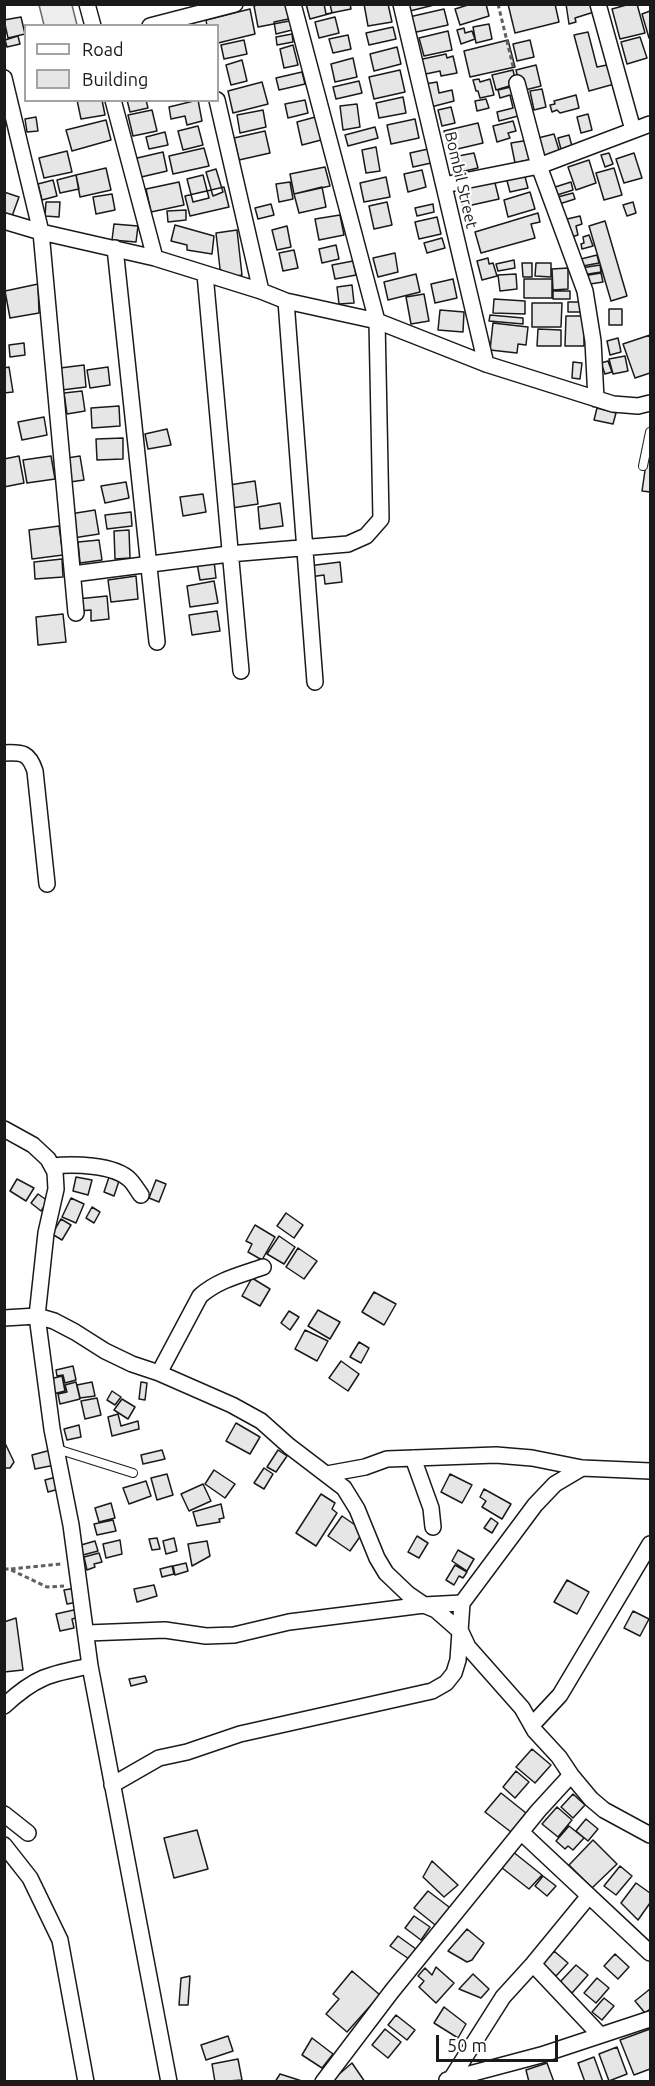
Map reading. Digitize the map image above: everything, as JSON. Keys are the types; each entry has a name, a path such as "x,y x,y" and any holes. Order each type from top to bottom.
{"street":[{"path":"87,4 92,24"},
{"path":"166,24 199,20 235,4"},
{"path":"73,574 230,554 348,543 366,536 381,519 377,321 293,4"},
{"name":"Bombil Street","path":"401,4 486,364"},
{"path":"598,4 633,130"},
{"path":"4,78 41,232 76,613"},
{"path":"517,83 539,166 585,291 590,312 596,399"},
{"path":"114,102 155,258"},
{"path":"217,102 261,291"},
{"path":"444,185 539,166 651,124"},
{"path":"4,221 41,232 155,258 286,301 377,321 486,364 613,404 638,406 651,403"},
{"path":"115,248 157,642"},
{"path":"205,274 241,671"},
{"path":"286,301 315,682"},
{"path":"4,753 26,755 31,759 35,771 47,884"},
{"path":"4,1129 33,1145 48,1159 55,1172 56,1189 45,1243 37,1316 52,1429 76,1562 90,1666 169,2082"},
{"path":"52,1166 68,1164 106,1167 129,1179 141,1196"},
{"path":"159,1373 200,1296 222,1281 263,1267"},
{"path":"4,1318 37,1316 54,1321 105,1351 232,1405 261,1421 289,1446 344,1488 357,1509 377,1558 386,1573 408,1594 436,1610 461,1632 468,1647 522,1708 532,1725 591,1799 604,1810 651,1834"},
{"path":"327,1474 364,1467 387,1459 496,1455 532,1458 582,1468 651,1471"},
{"path":"413,1458 431,1508 433,1527"},
{"path":"112,1785 159,1758 187,1752 240,1734 432,1691 446,1683 454,1673 458,1660 462,1603 535,1505 555,1484 582,1468"},
{"path":"532,1725 560,1695 651,1544"},
{"path":"87,1633 165,1630 206,1636 234,1635 289,1622 424,1605 462,1603"},
{"path":"4,1706 24,1687 45,1676 90,1666"},
{"path":"323,2082 392,1991 520,1832 571,1776"},
{"path":"4,1814 28,1833"},
{"path":"520,1832 651,1953"},
{"path":"4,1845 30,1878 60,1940 86,2082"},
{"path":"446,2080 503,1996 533,1964 588,1897"},
{"path":"533,1964 599,2034"},
{"path":"446,2080 541,2055 599,2034 651,2019"}],"lane":[{"path":"643,466 651,432"},
{"path":"57,1449 133,1473"}],"path":[{"path":"498,4 517,83"},
{"path":"7,1569 76,1562"},
{"path":"7,1569 47,1587 79,1583"}],"shaded area":[{"path":"39,5 72,5 77,24 44,24"}],"building":[{"path":"286,4 289,21 258,27 254,6"},
{"path":"306,4 330,4 332,13 310,19"},
{"path":"324,4 350,4 351,9 326,14"},
{"path":"364,4 388,4 392,22 368,26"},
{"path":"404,4 438,4 406,12"},
{"path":"471,4 486,4 489,16 460,25 455,9"},
{"path":"508,4 555,4 559,22 515,33"},
{"path":"566,4 592,4 594,12 575,18 576,22 569,24"},
{"path":"637,4 645,33 620,39 612,9"},
{"path":"250,9 255,34 219,43 219,24 207,24 206,20"},
{"path":"444,9 448,25 412,33 409,17"},
{"path":"650,11 650,38 649,38 642,14"},
{"path":"21,17 24,34 8,38 4,20"},
{"path":"335,17 339,33 319,38 315,22"},
{"path":"293,18 296,29 276,34 274,22"},
{"path":"489,24 492,39 476,43 473,27"},
{"path":"393,27 396,39 369,45 366,33"},
{"path":"464,28 465,33 472,31 475,39 461,44 457,30"},
{"path":"448,31 452,50 424,56 419,38"},
{"path":"588,32 597,67 607,65 618,83 589,91 574,35"},
{"path":"292,34 293,42 277,45 276,37"},
{"path":"348,35 351,49 333,53 329,39"},
{"path":"18,36 20,44 7,47 5,40"},
{"path":"640,37 647,58 627,64 621,42"},
{"path":"244,40 247,54 224,59 221,45"},
{"path":"508,40 515,67 470,77 464,51"},
{"path":"530,40 534,57 517,61 513,44"},
{"path":"293,45 298,65 284,68 280,49"},
{"path":"397,47 401,64 374,71 370,54"},
{"path":"446,54 447,58 453,56 457,73 441,76 440,71 421,75 418,60"},
{"path":"353,58 357,77 335,82 331,64"},
{"path":"242,60 247,81 231,85 226,65"},
{"path":"536,65 541,86 521,91 516,70"},
{"path":"400,70 405,92 374,99 369,77"},
{"path":"513,70 516,84 496,90 492,75"},
{"path":"302,72 305,84 279,90 276,78"},
{"path":"479,79 480,82 490,79 494,95 480,98 473,80"},
{"path":"359,81 362,93 336,99 333,87"},
{"path":"262,82 268,104 233,113 228,91"},
{"path":"437,82 439,93 452,90 454,101 431,107 425,84"},
{"path":"515,86 522,115 499,121 497,112 513,108 510,95 500,98 498,90"},
{"path":"542,89 546,107 534,110 530,91"},
{"path":"576,95 579,108 560,113 557,110 552,112 550,105 555,104 554,101"},
{"path":"403,97 406,113 379,118 376,103"},
{"path":"486,99 489,108 477,111 475,101"},
{"path":"305,100 308,113 288,118 285,104"},
{"path":"77,102 102,102 105,115 81,119"},
{"path":"128,102 146,102 148,108 130,112"},
{"path":"198,102 202,121 187,125 185,116 171,119 169,107"},
{"path":"357,104 360,127 343,130 340,106"},
{"path":"451,107 455,123 442,126 438,110"},
{"path":"152,110 157,131 133,136 128,115"},
{"path":"263,110 266,127 240,133 237,115"},
{"path":"588,114 592,130 581,133 577,117"},
{"path":"319,116 325,139 302,145 297,122"},
{"path":"36,117 38,131 27,132 25,119"},
{"path":"415,119 419,138 391,144 387,125"},
{"path":"106,120 111,140 72,151 66,130"},
{"path":"513,121 516,131 508,133 510,138 497,142 493,126"},
{"path":"478,123 483,143 449,151 444,131"},
{"path":"198,126 203,145 183,150 178,131"},
{"path":"375,127 378,138 348,146 345,135"},
{"path":"265,131 270,153 239,160 234,138"},
{"path":"165,132 168,145 149,149 146,137"},
{"path":"554,134 560,153 545,158 541,145 536,146 534,139"},
{"path":"569,135 573,150 562,153 558,138"},
{"path":"529,140 533,159 515,163 511,143"},
{"path":"376,147 380,171 366,173 362,150"},
{"path":"204,148 209,166 173,174 169,156"},
{"path":"428,149 431,163 413,167 410,153"},
{"path":"67,151 72,172 44,178 39,158"},
{"path":"163,152 167,171 137,178 133,159"},
{"path":"474,153 478,168 456,173 453,157"},
{"path":"609,153 613,164 605,167 601,155"},
{"path":"634,153 642,178 624,183 616,159"},
{"path":"589,160 596,183 576,190 568,167"},
{"path":"325,167 330,186 294,194 290,174"},
{"path":"106,168 111,190 80,197 76,175"},
{"path":"614,168 622,195 604,200 596,173"},
{"path":"216,169 223,192 213,196 206,172"},
{"path":"422,170 426,187 408,192 404,174"},
{"path":"524,173 528,188 510,192 506,177"},
{"path":"76,175 79,189 60,193 57,180"},
{"path":"203,175 209,198 193,202 187,179"},
{"path":"386,177 390,197 364,202 360,183"},
{"path":"494,179 499,199 463,207 458,188"},
{"path":"53,180 57,196 42,200 38,184"},
{"path":"179,182 184,205 151,212 146,189"},
{"path":"290,182 293,199 279,202 276,184"},
{"path":"571,182 573,190 554,196 552,188"},
{"path":"224,187 229,207 190,216 185,196"},
{"path":"322,187 326,207 299,213 294,194"},
{"path":"4,192 19,197 11,219 4,217"},
{"path":"530,192 535,209 508,217 504,200"},
{"path":"573,193 575,199 556,205 554,198"},
{"path":"112,194 115,210 96,214 93,197"},
{"path":"46,202 60,202 59,217 45,216"},
{"path":"387,202 392,225 374,229 369,206"},
{"path":"633,202 636,213 627,216 623,205"},
{"path":"271,204 274,215 258,219 255,208"},
{"path":"433,204 434,212 417,216 415,208"},
{"path":"186,210 186,220 168,222 167,211"},
{"path":"538,213 540,222 531,224 535,238 481,253 475,232"},
{"path":"340,215 344,235 319,240 315,219"},
{"path":"580,216 582,224 576,226 578,235 568,238 563,220"},
{"path":"437,217 441,234 419,239 415,222"},
{"path":"605,221 627,296 611,301 589,226"},
{"path":"114,224 138,226 136,242 112,240"},
{"path":"175,225 214,236 212,254 187,250 187,245 171,241"},
{"path":"287,226 291,247 277,250 272,230"},
{"path":"237,230 242,275 231,277 220,269 216,233"},
{"path":"589,235 593,246 582,249 583,237"},
{"path":"442,238 445,248 427,253 424,243"},
{"path":"336,245 339,259 322,263 319,249"},
{"path":"294,250 298,268 283,271 279,253"},
{"path":"395,253 398,272 378,277 373,258"},
{"path":"597,255 599,263 583,266 581,259"},
{"path":"488,258 489,264 493,263 497,276 482,280 477,261"},
{"path":"514,260 515,268 498,271 496,264"},
{"path":"353,261 356,275 335,279 332,265"},
{"path":"522,263 532,263 532,277 523,277"},
{"path":"536,263 551,263 551,277 535,276"},
{"path":"600,265 601,272 582,275 581,268"},
{"path":"568,268 568,289 553,290 552,269"},
{"path":"601,273 603,282 584,285 583,276"},
{"path":"416,274 420,292 388,300 384,282"},
{"path":"516,274 517,289 500,291 498,275"},
{"path":"453,279 457,298 435,303 431,284"},
{"path":"524,279 552,279 552,298 524,298"},
{"path":"38,284 39,313 10,318 5,291"},
{"path":"352,285 354,303 339,304 337,287"},
{"path":"553,291 570,291 570,299 553,299"},
{"path":"424,294 429,321 411,324 406,297"},
{"path":"494,299 525,301 525,314 493,313"},
{"path":"568,302 583,302 583,312 568,312"},
{"path":"532,303 562,303 561,327 532,327"},
{"path":"609,309 622,309 622,325 609,325"},
{"path":"440,310 464,312 463,332 438,330"},
{"path":"490,315 523,318 523,324 489,321"},
{"path":"566,316 584,316 584,346 565,346"},
{"path":"493,323 528,327 526,345 518,344 517,353 490,350"},
{"path":"538,329 561,330 561,346 537,346"},
{"path":"650,335 650,373 635,378 623,344"},
{"path":"618,338 621,352 610,355 607,341"},
{"path":"24,343 25,355 10,357 9,345"},
{"path":"625,356 628,371 613,374 609,359"},
{"path":"608,361 612,372 605,374 601,363"},
{"path":"573,362 582,363 580,379 572,378"},
{"path":"84,365 86,387 62,390 60,368"},
{"path":"9,367 13,392 4,393 4,368"},
{"path":"108,367 110,385 90,388 87,370"},
{"path":"82,391 85,411 67,414 64,393"},
{"path":"119,406 120,426 92,428 91,408"},
{"path":"597,408 616,413 613,424 594,420"},
{"path":"44,417 47,435 22,440 18,422"},
{"path":"167,429 171,445 148,449 145,434"},
{"path":"650,436 650,492 642,491"},
{"path":"123,438 123,459 97,460 96,439"},
{"path":"19,456 24,483 4,487 4,459"},
{"path":"51,456 55,479 27,483 23,460"},
{"path":"80,456 84,480 70,482 67,458"},
{"path":"255,481 258,504 232,508 229,485"},
{"path":"126,482 129,498 105,503 101,486"},
{"path":"203,494 206,512 183,516 180,497"},
{"path":"280,503 283,526 260,529 258,507"},
{"path":"95,510 99,534 73,538 70,514"},
{"path":"131,512 132,526 107,529 105,515"},
{"path":"59,526 63,555 32,559 29,530"},
{"path":"129,530 130,558 115,559 114,531"},
{"path":"99,540 102,560 80,563 78,542"},
{"path":"62,559 63,577 35,579 34,562"},
{"path":"214,561 216,578 200,580 197,563"},
{"path":"340,562 342,582 325,584 324,575 310,577 308,566"},
{"path":"136,576 138,599 111,602 108,580"},
{"path":"214,581 218,603 190,607 187,586"},
{"path":"107,596 109,619 91,621 91,610 79,611 77,599"},
{"path":"217,611 220,631 192,635 189,615"},
{"path":"63,614 66,642 38,645 36,617"},
{"path":"76,1177 92,1180 88,1195 73,1191"},
{"path":"109,1177 119,1181 114,1196 104,1192"},
{"path":"17,1179 34,1188 26,1201 10,1191"},
{"path":"156,1180 166,1184 159,1202 149,1198"},
{"path":"38,1194 48,1201 41,1211 31,1203"},
{"path":"71,1198 84,1204 76,1223 62,1217"},
{"path":"92,1207 100,1212 94,1223 86,1218"},
{"path":"286,1213 303,1225 294,1238 277,1226"},
{"path":"61,1219 71,1225 62,1240 52,1234"},
{"path":"255,1225 275,1237 262,1260 248,1252 252,1244 246,1241"},
{"path":"279,1236 295,1247 284,1264 267,1254"},
{"path":"298,1248 317,1261 304,1279 286,1267"},
{"path":"252,1278 270,1289 260,1306 242,1296"},
{"path":"374,1292 396,1304 384,1325 362,1312"},
{"path":"318,1310 340,1322 330,1339 308,1326"},
{"path":"289,1311 299,1317 290,1330 281,1323"},
{"path":"305,1330 328,1341 317,1361 295,1349"},
{"path":"359,1342 369,1348 361,1363 350,1357"},
{"path":"341,1361 359,1374 348,1391 329,1378"},
{"path":"73,1366 76,1380 65,1383 63,1375 57,1376 56,1370"},
{"path":"62,1376 65,1391 53,1394 50,1379"},
{"path":"76,1382 80,1399 60,1404 58,1394 67,1392 65,1385"},
{"path":"92,1382 95,1396 80,1398 77,1385"},
{"path":"141,1382 147,1383 145,1400 139,1399"},
{"path":"112,1391 121,1397 115,1405 107,1400"},
{"path":"97,1398 101,1415 85,1419 81,1401"},
{"path":"122,1399 135,1407 128,1419 114,1410"},
{"path":"118,1414 121,1426 138,1421 139,1429 112,1436 108,1417"},
{"path":"236,1423 260,1437 250,1454 226,1441"},
{"path":"79,1425 81,1437 67,1440 64,1429"},
{"path":"4,1441 14,1462 10,1468 4,1468"},
{"path":"51,1450 55,1465 35,1469 32,1455"},
{"path":"162,1450 165,1459 143,1464 141,1455"},
{"path":"278,1450 287,1456 276,1472 267,1467"},
{"path":"264,1468 273,1474 264,1489 254,1483"},
{"path":"214,1470 235,1484 225,1498 205,1484"},
{"path":"167,1474 173,1495 157,1500 151,1478"},
{"path":"450,1474 472,1485 462,1503 441,1492"},
{"path":"56,1477 59,1489 48,1492 45,1480"},
{"path":"146,1481 151,1496 129,1504 123,1488"},
{"path":"203,1484 211,1501 189,1511 181,1494"},
{"path":"484,1489 511,1504 502,1519 482,1507 486,1501 480,1497"},
{"path":"321,1494 335,1503 332,1509 337,1513 316,1546 296,1533"},
{"path":"111,1503 115,1518 99,1522 95,1508"},
{"path":"221,1504 224,1518 219,1519 220,1522 197,1526 193,1512"},
{"path":"342,1516 364,1531 350,1551 328,1536"},
{"path":"491,1518 498,1523 492,1533 484,1528"},
{"path":"113,1520 116,1531 97,1535 94,1524"},
{"path":"417,1536 428,1543 419,1558 408,1552"},
{"path":"157,1538 160,1549 152,1550 149,1539"},
{"path":"174,1538 177,1551 166,1554 163,1541"},
{"path":"120,1540 122,1554 106,1558 103,1544"},
{"path":"95,1541 98,1551 83,1555 81,1545"},
{"path":"207,1541 210,1556 192,1566 188,1544"},
{"path":"458,1550 474,1559 467,1571 452,1561"},
{"path":"99,1553 102,1562 94,1564 95,1567 87,1570 84,1557"},
{"path":"186,1563 188,1571 175,1575 173,1566"},
{"path":"455,1565 467,1572 463,1578 459,1576 454,1585 446,1580"},
{"path":"172,1566 174,1574 162,1577 160,1569"},
{"path":"567,1580 589,1592 577,1614 554,1602"},
{"path":"154,1585 157,1596 137,1602 134,1589"},
{"path":"76,1588 78,1602 67,1604 64,1590"},
{"path":"78,1609 80,1617 72,1619 74,1628 60,1631 56,1614"},
{"path":"633,1611 649,1619 640,1636 624,1628"},
{"path":"16,1618 23,1670 4,1672 4,1622"},
{"path":"145,1676 147,1682 131,1686 129,1679"},
{"path":"532,1749 551,1765 535,1783 516,1767"},
{"path":"516,1771 529,1782 515,1798 503,1787"},
{"path":"501,1793 526,1813 511,1832 485,1812"},
{"path":"573,1794 585,1805 573,1818 561,1807"},
{"path":"557,1807 572,1820 558,1837 542,1824"},
{"path":"586,1819 598,1829 588,1841 576,1831"},
{"path":"569,1826 584,1838 573,1850 568,1846 565,1849 556,1841"},
{"path":"197,1830 208,1869 174,1878 164,1838"},
{"path":"593,1840 617,1864 592,1888 569,1865"},
{"path":"512,1851 542,1875 529,1889 497,1864"},
{"path":"432,1861 458,1885 444,1897 423,1877"},
{"path":"620,1866 632,1876 616,1895 604,1886"},
{"path":"543,1876 556,1886 547,1896 535,1886"},
{"path":"636,1883 650,1893 650,1903 638,1920 621,1903"},
{"path":"428,1891 453,1910 439,1928 414,1908"},
{"path":"414,1916 430,1927 421,1940 405,1928"},
{"path":"467,1929 484,1943 472,1960 467,1962 448,1951"},
{"path":"398,1936 416,1949 409,1959 390,1946"},
{"path":"554,1951 568,1963 556,1976 543,1964"},
{"path":"615,1954 629,1967 618,1979 604,1966"},
{"path":"576,1965 588,1975 572,1993 560,1982"},
{"path":"436,1967 454,1983 436,2003 419,1987 424,1981 418,1976 425,1968 432,1975"},
{"path":"352,1971 380,1995 347,2032 326,2014 339,1999 333,1994"},
{"path":"473,1974 489,1989 481,1998 459,1989"},
{"path":"190,1976 188,2005 179,2005 181,1978"},
{"path":"597,1978 609,1988 596,2003 584,1993"},
{"path":"650,1989 650,2009 645,2013 635,2001"},
{"path":"604,1998 614,2006 602,2020 592,2012"},
{"path":"444,2007 466,2024 458,2038 434,2023"},
{"path":"396,2015 415,2030 407,2040 388,2025"},
{"path":"385,2029 401,2042 388,2058 372,2045"},
{"path":"650,2029 650,2069 634,2075 620,2040"},
{"path":"228,2036 233,2051 206,2060 201,2045"},
{"path":"312,2038 333,2054 322,2068 302,2055"},
{"path":"617,2047 627,2074 609,2081 599,2054"},
{"path":"594,2057 603,2082 585,2082 578,2063"},
{"path":"238,2059 242,2080 215,2082 212,2064"},
{"path":"352,2063 365,2082 330,2082"},
{"path":"547,2063 554,2082 529,2082 526,2070"},
{"path":"280,2074 305,2082 275,2082"}]}
